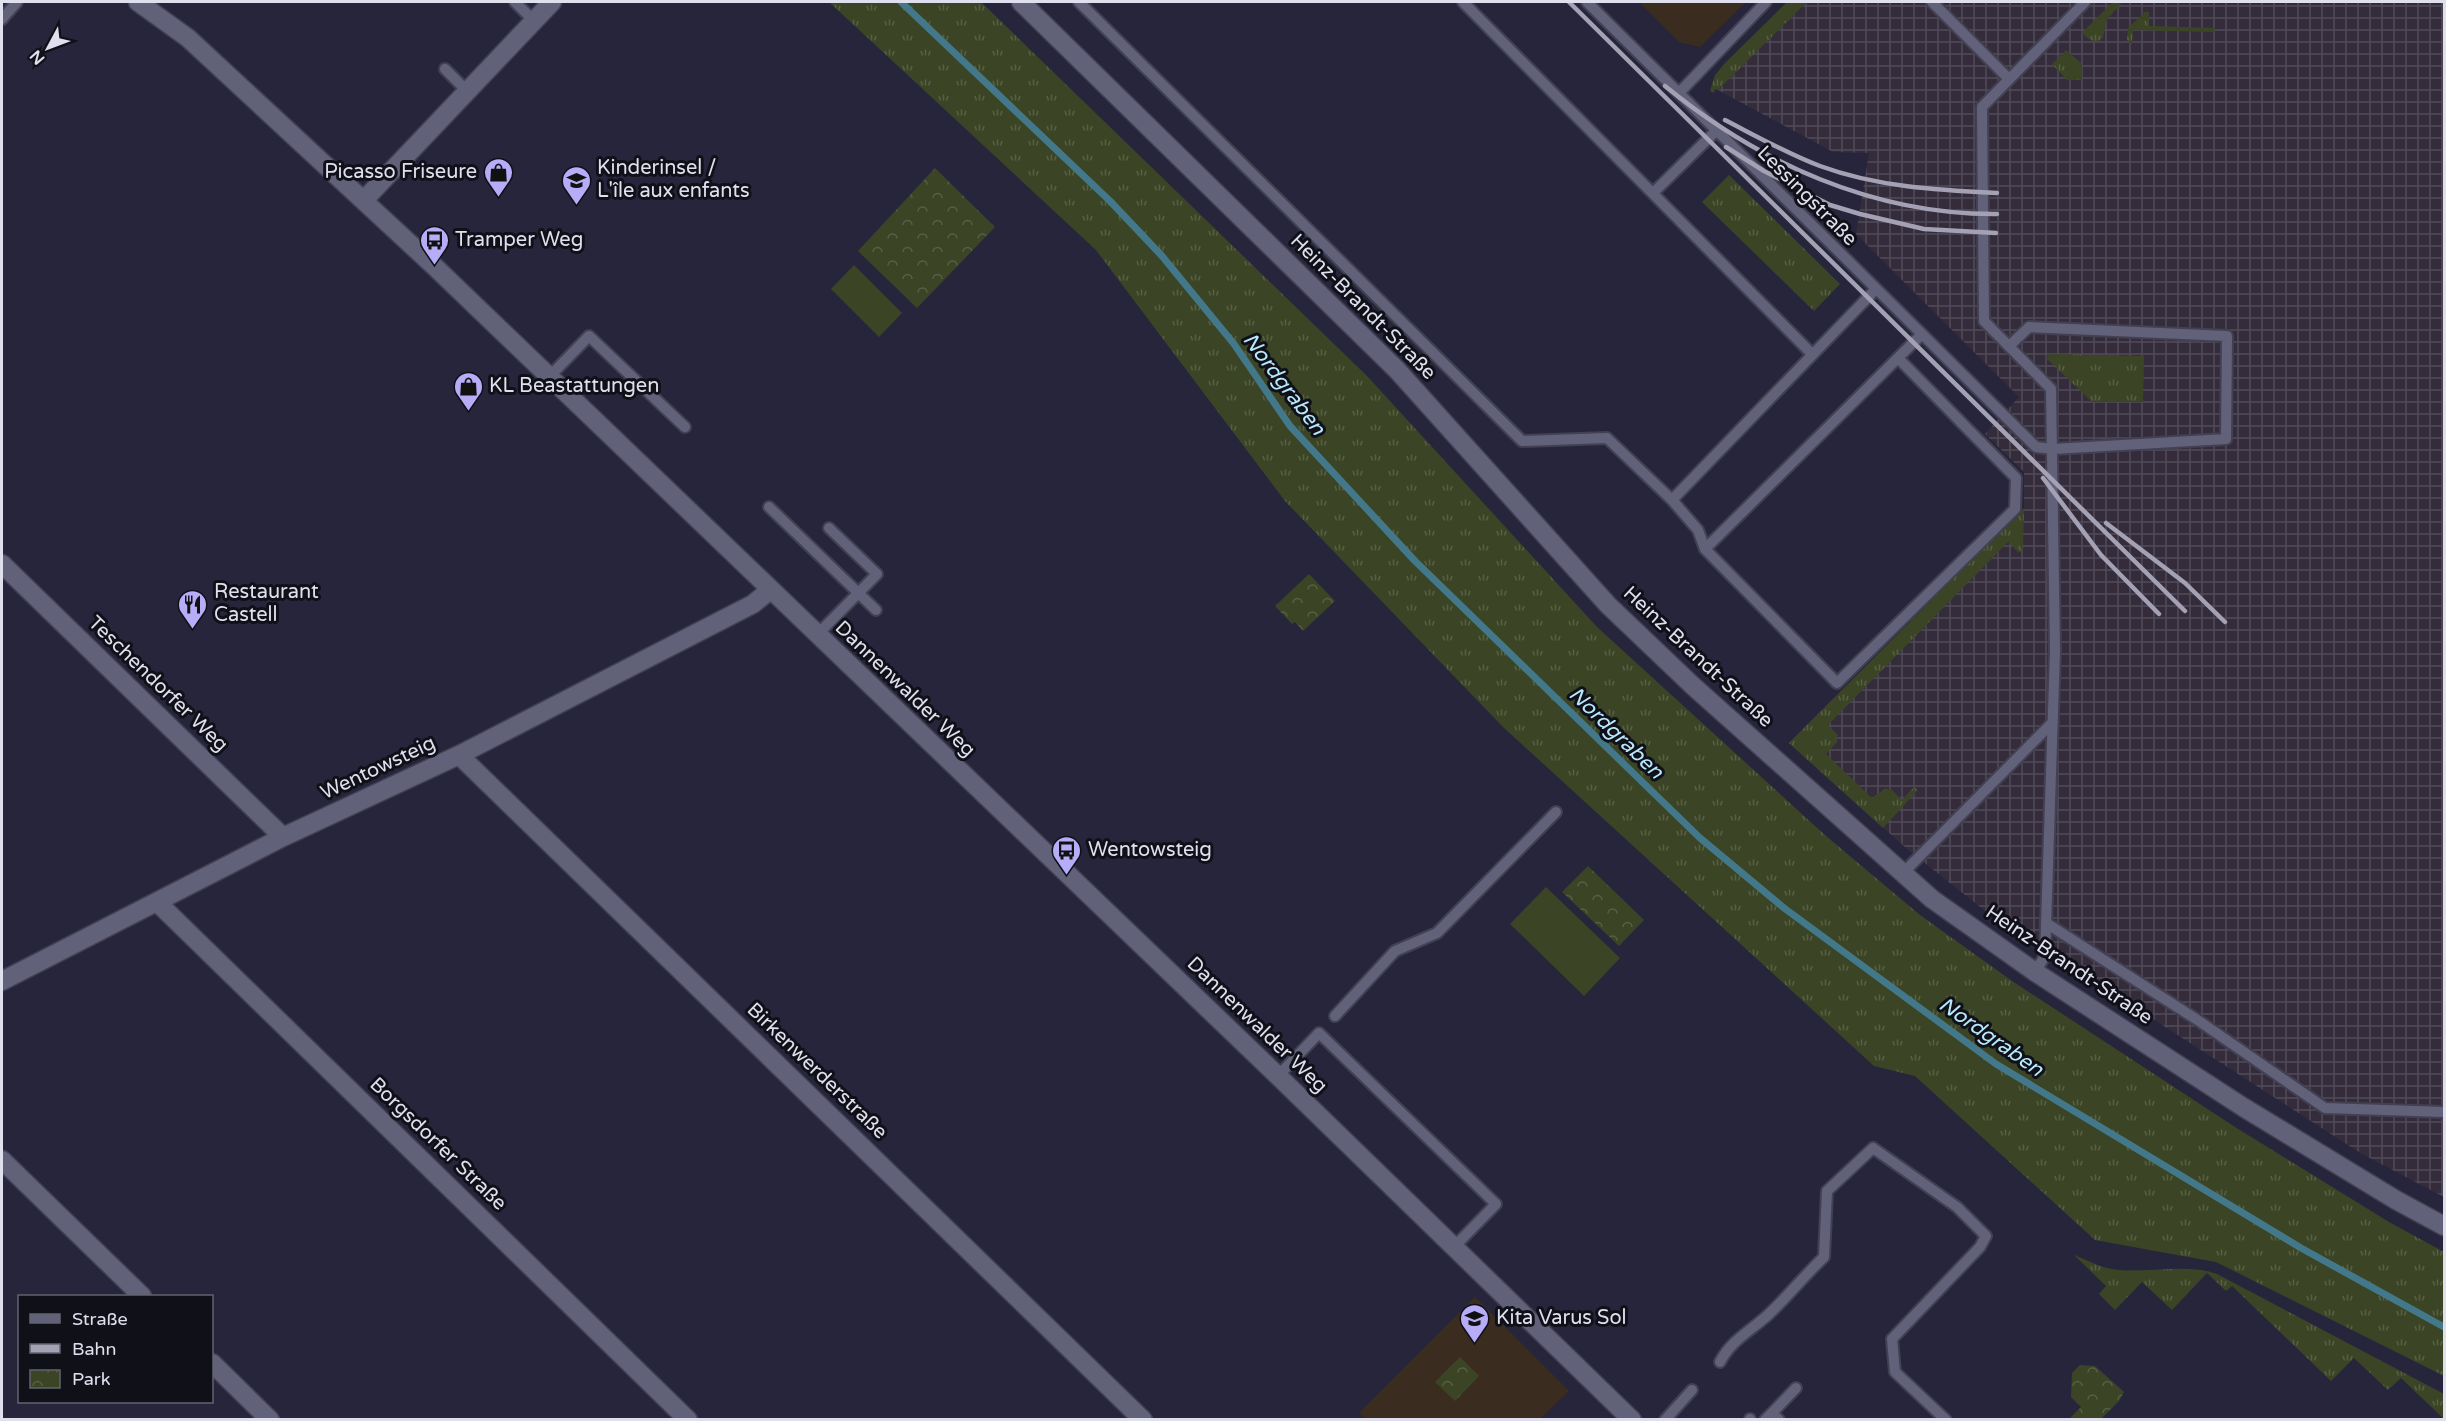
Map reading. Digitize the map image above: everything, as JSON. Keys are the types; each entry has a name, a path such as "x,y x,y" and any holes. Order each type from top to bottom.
{"street":[{"name":"Dannenwalder Weg","path":"138,2 188,38 364,200 1278,1076 1632,1419"},
{"path":"364,200 552,2"},
{"name":"Heinz-Brandt-Straße","path":"1021,2 1397,370 1608,605 1693,686 1932,899 2035,972 2243,1107 2396,1200 2445,1226"},
{"name":"Teschendorfer Weg","path":"2,564 283,837"},
{"name":"Wentowsteig","path":"2,981 283,837 459,755 758,602 770,590"},
{"name":"Birkenwerderstraße","path":"459,755 1143,1419"},
{"name":"Borgsdorfer Straße","path":"157,902 688,1419"},
{"path":"2,1160 141,1295"},
{"path":"213,1364 270,1419"}],"lane":[{"path":"2,19 17,2"},
{"path":"515,2 534,21"},
{"path":"1078,2 1522,441 1608,438 1672,500 1698,530 1705,549 1837,683 2015,509 2016,478 1898,358"},
{"path":"1463,2 1654,192 1812,354"},
{"name":"Lessingstraße","path":"1587,2 1875,290 2036,447 2053,449"},
{"path":"1679,93 1766,2"},
{"path":"1932,2 2009,79"},
{"path":"2035,972 2045,956 2055,651 2051,389 1984,321 1982,108 2085,2"},
{"path":"445,69 467,91"},
{"path":"1654,192 1716,130"},
{"path":"1672,500 1875,290"},
{"path":"2009,346 2030,327 2227,336 2226,439 2053,449"},
{"path":"1705,549 1921,334"},
{"path":"549,377 589,336 685,427"},
{"path":"769,507 876,610"},
{"path":"818,635 877,574 829,528"},
{"path":"1903,873 2053,722"},
{"path":"1335,1016 1395,951 1437,933 1557,812"},
{"path":"2046,923 2196,1018 2325,1108 2445,1112"},
{"path":"1278,1076 1319,1033 1496,1204 1454,1247"},
{"path":"1720,1362 1725,1352 1748,1329 1767,1315 1824,1257 1827,1191 1873,1148 1957,1207 1986,1236 1980,1246 1892,1339 1895,1372 1946,1419"},
{"path":"1772,1417 1796,1388"},
{"path":"1665,1419 1692,1390"}],"shaded area":[{"path":"1639,2 1746,2 1700,47 1679,42"},
{"path":"1807,2 2444,2 2444,1197 2362,1154 1984,910 1907,849 1789,743 2024,508 2024,472 1985,434 2019,397 1856,234 1869,153 1833,152 1718,90"},
{"name":"Kita Varus Sol","path":"1475,1297 1569,1391 1540,1419 1366,1420 1359,1413"}],"green space":[{"path":"829,2 981,2 1367,376 1597,627 1826,836 1920,915 2012,981 2235,1127 2389,1222 2444,1252 2444,1376 2216,1262 2095,1240 1915,1076 1874,1066 1503,727 1285,501 1096,250"},
{"path":"1787,2 1807,2 1718,90 1715,89 1714,93 1710,91 1715,75 1725,63"},
{"path":"2113,2 2122,2 2106,21 2103,38 2097,41 2089,39 2082,33"},
{"path":"2145,12 2149,12 2149,26 2215,28 2214,32 2133,30 2132,45 2127,40 2128,28"},
{"path":"2066,50 2082,64 2082,80 2067,80 2052,64"},
{"path":"935,168 995,227 917,308 858,251"},
{"path":"1729,175 1840,284 1814,311 1702,202"},
{"path":"854,265 902,313 879,337 831,289"},
{"path":"2050,354 2144,356 2143,402 2092,402 2046,358"},
{"path":"2024,508 2023,549 2019,553 2008,542 1828,725 1838,735 1835,738 1838,741 1826,754 1872,798 1886,788 1889,790 1890,788 1902,800 1914,787 1918,790 1883,828 1789,743"},
{"path":"1309,574 1335,601 1303,631 1295,622 1292,624 1275,606"},
{"path":"1588,866 1644,920 1619,946 1562,892"},
{"path":"1546,887 1620,958 1584,996 1510,924"},
{"path":"2074,1255 2113,1269 2131,1271 2193,1269 2217,1274 2444,1394 2444,1419 2401,1378 2388,1390 2354,1358 2331,1381 2232,1286 2226,1291 2207,1273 2172,1310 2142,1282 2115,1310 2099,1294 2106,1286"},
{"path":"1460,1357 1479,1376 1455,1401 1435,1382"},
{"path":"2080,1365 2095,1366 2124,1392 2119,1401 2101,1419 2069,1419 2081,1407 2071,1397 2072,1373"}],"waterway":[{"name":"Nordgraben","path":"901,2 1110,201 1162,256 1234,344 1290,426 1415,561 1700,838 1784,908 1996,1064 2301,1248 2444,1327"}],"railway":[{"path":"1569,2 2185,611"},
{"path":"1665,86 1701,114 1739,139 1779,161 1820,179 1863,194 1906,205 1951,212 1997,214"},
{"path":"1725,120 1796,156 1863,179 1907,186 1997,193"},
{"path":"1726,147 1764,171 1830,205 1924,229 1996,233"},
{"path":"2043,478 2101,555 2159,614"},
{"path":"2106,523 2185,583 2225,622"}],"place":[{"name":"Picasso Friseure","path":"498,198"},
{"name":"Kinderinsel / L'île aux enfants","path":"576,206"},
{"name":"Tramper Weg","path":"434,266"},
{"name":"KL Beastattungen","path":"468,412"},
{"name":"Restaurant Castell","path":"193,630"},
{"name":"Wentowsteig","path":"1067,876"},
{"name":"Kita Varus Sol","path":"1475,1344"}]}
